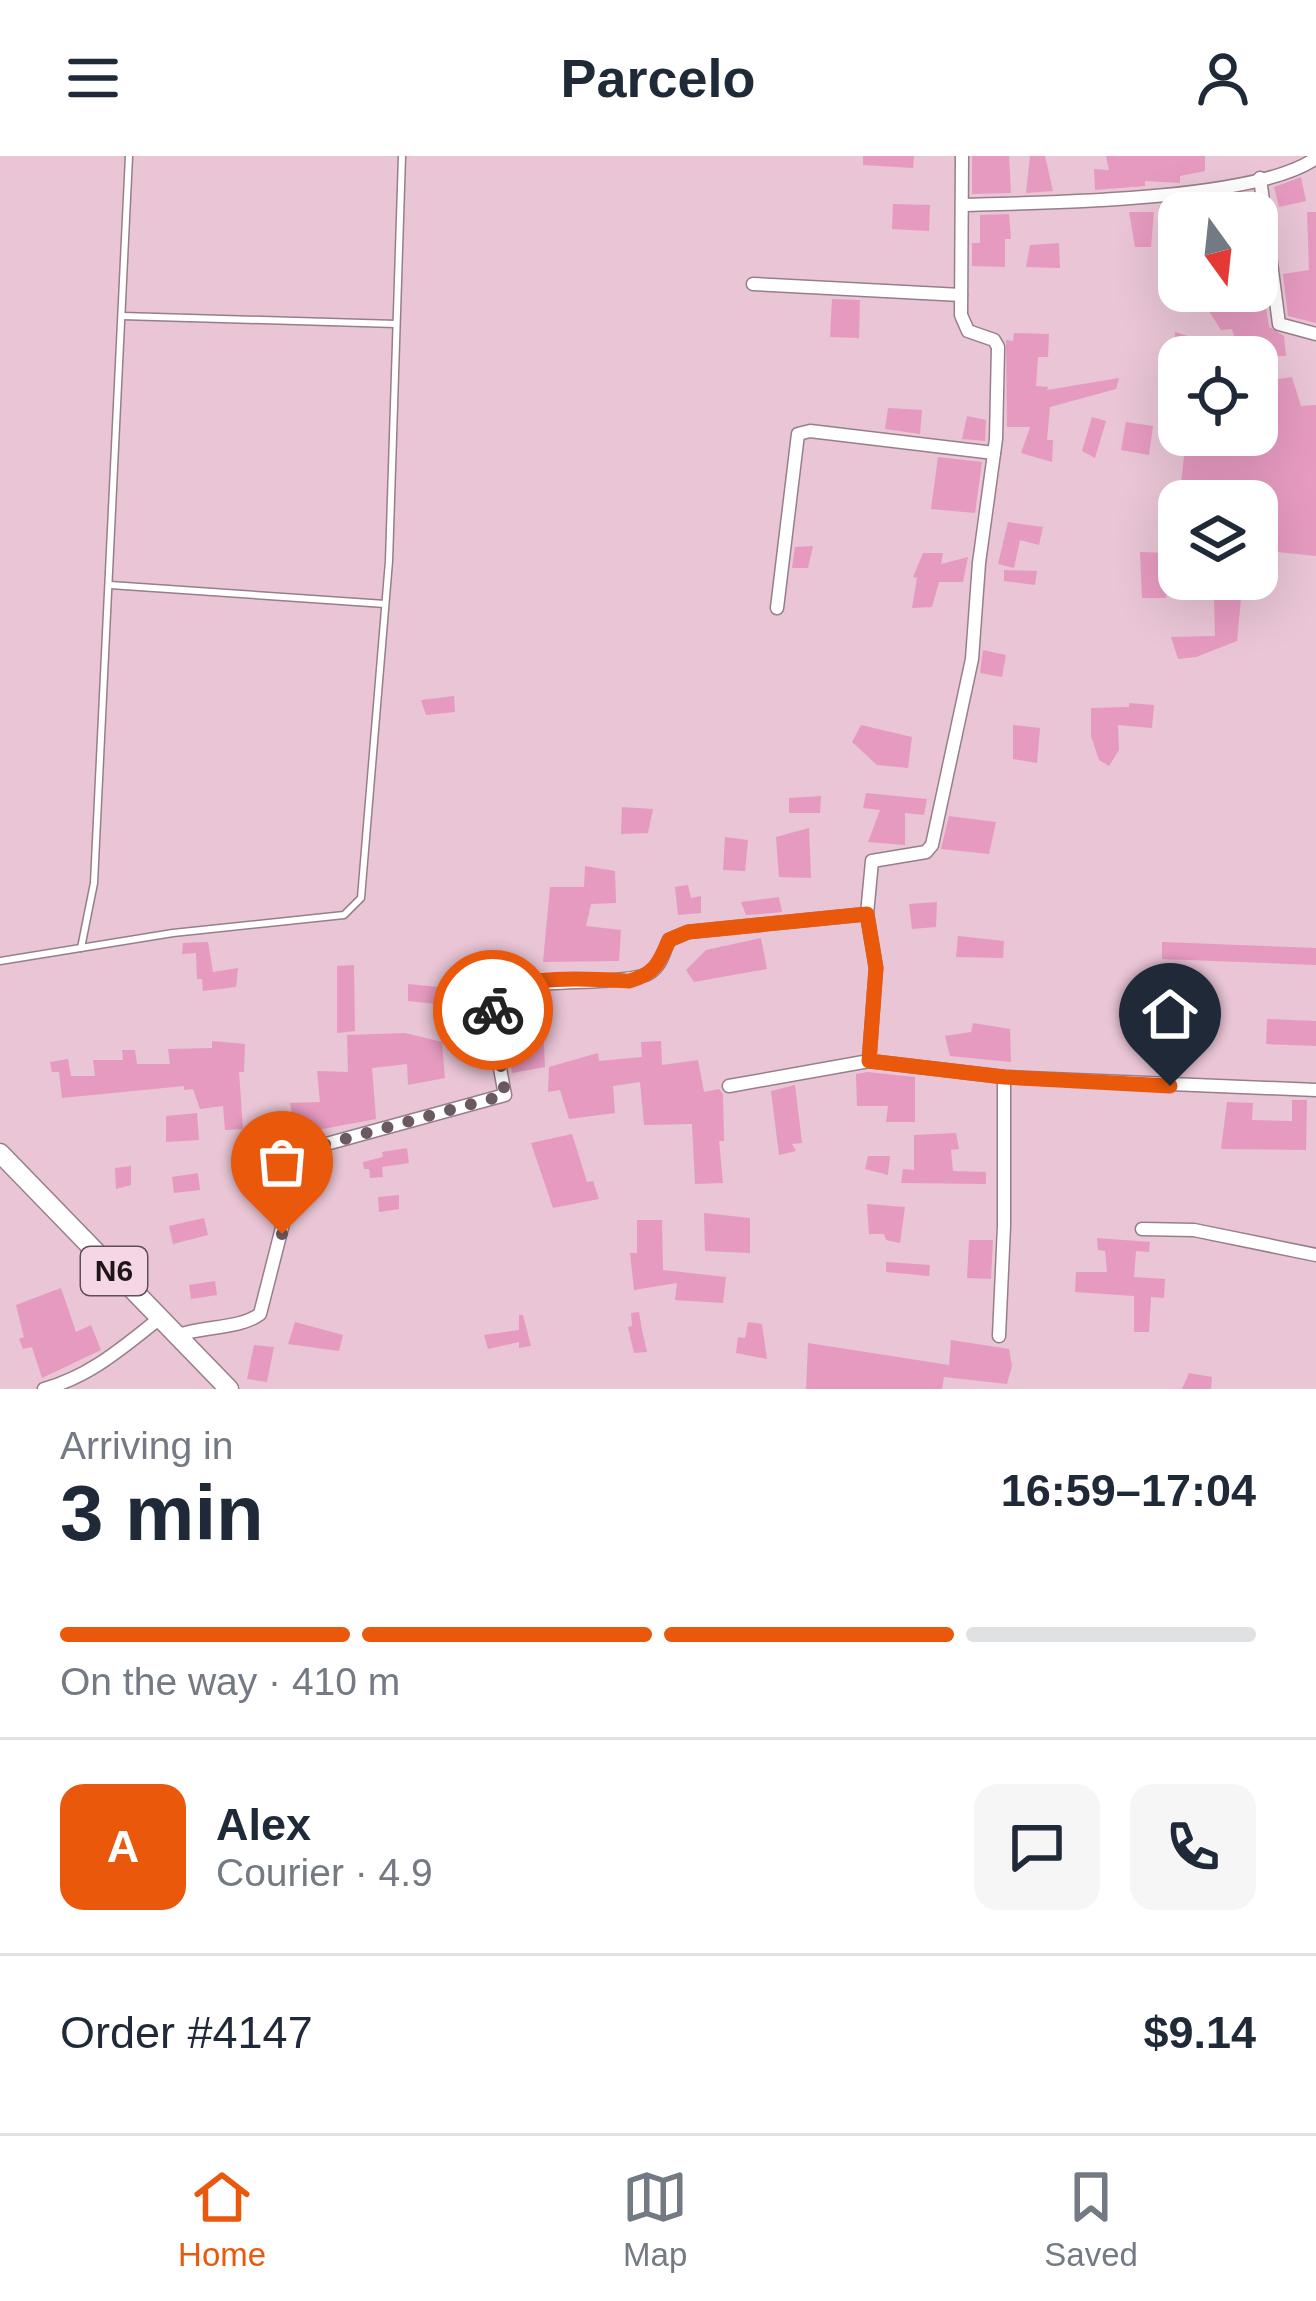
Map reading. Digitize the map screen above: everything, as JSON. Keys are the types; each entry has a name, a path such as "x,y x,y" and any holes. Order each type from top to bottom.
{"highway":[{"name":"N6","path":"3,1160 229,1389"}],"street":[{"path":"869,1061 876,968 867,914 872,861 922,853 932,845 972,658 994,453 998,347 994,340 975,336 964,325 962,156"},
{"path":"962,205 1150,195 1260,178 1301,168 1316,158"},
{"path":"1260,178 1279,324 1316,334"},
{"path":"753,284 962,296"},
{"path":"777,608 798,434 811,431 994,453"},
{"path":"179,1335 250,1321 260,1314 300,1157 308,1149 505,1095 492,1000 496,990 528,983 645,977 656,969 669,940 688,932 867,914"},
{"path":"729,1086 869,1061 1004,1077 1316,1090"},
{"path":"1000,1336 1004,1077"},
{"path":"1142,1229 1193,1229 1316,1255"},
{"path":"44,1389 100,1365 160,1318"}],"lane":[{"path":"81,948 94,883 130,156"},
{"path":"0,961 173,932 334,917 353,909 363,888 385,604 402,156"},
{"path":"122,316 396,325"},
{"path":"110,585 385,604"}],"shaded area":[{"path":"0,156 1316,156 1316,1389 0,1389"}],"building":[{"path":"863,156 914,156 913,168 863,165"},
{"path":"972,156 1009,156 1011,193 972,194"},
{"path":"1030,156 1045,156 1053,191 1026,193"},
{"path":"1106,156 1205,156 1205,171 1180,176 1180,183 1145,181 1145,186 1095,190 1094,169 1109,170"},
{"path":"1301,177 1306,201 1279,207 1274,187"},
{"path":"893,204 930,205 929,231 892,229"},
{"path":"1129,212 1154,212 1151,247 1135,247"},
{"path":"1307,212 1316,212 1316,323 1288,316 1283,274 1309,270"},
{"path":"1009,214 1011,239 1005,239 1005,267 972,266 972,243 980,243 980,215"},
{"path":"1059,243 1060,268 1026,267 1030,245"},
{"path":"832,299 860,300 859,338 830,337"},
{"path":"1209,312 1267,312 1269,327 1284,336 1286,356 1278,356 1278,336 1234,336 1232,329 1221,330"},
{"path":"1014,333 1049,334 1048,357 1038,357 1036,386 1047,390 1119,378 1116,389 1050,407 1047,440 1053,440 1052,462 1021,453 1030,427 1007,427 1006,340 1013,341"},
{"path":"1292,377 1301,406 1316,405 1316,556 1278,552 1278,480 1181,480 1184,456 1278,456 1278,379"},
{"path":"888,408 922,410 920,434 885,429"},
{"path":"967,416 986,420 985,441 962,439"},
{"path":"1092,417 1106,421 1095,458 1082,451"},
{"path":"1126,422 1153,426 1149,455 1121,450"},
{"path":"938,457 982,462 975,513 931,509"},
{"path":"1008,522 1043,527 1039,545 1020,540 1014,568 998,564"},
{"path":"813,546 808,568 792,568 795,547"},
{"path":"1140,552 1158,553 1158,598 1142,598"},
{"path":"923,553 943,553 941,564 968,557 963,582 939,582 932,607 912,608 917,578 913,577"},
{"path":"1004,570 1037,571 1035,585 1004,581"},
{"path":"1214,600 1241,600 1237,641 1178,659 1171,637 1215,636"},
{"path":"983,650 1006,655 1002,677 980,673"},
{"path":"454,696 455,712 426,715 421,700"},
{"path":"1129,703 1154,705 1152,728 1118,725 1119,750 1109,766 1099,760 1091,736 1091,708 1129,707"},
{"path":"861,725 912,737 908,768 877,765 852,742"},
{"path":"1013,725 1040,728 1037,763 1013,759"},
{"path":"866,793 927,799 924,815 905,813 905,845 868,842 880,810 863,808"},
{"path":"821,796 820,813 789,813 789,798"},
{"path":"622,807 653,809 648,833 621,834"},
{"path":"949,816 996,822 989,854 941,849"},
{"path":"809,828 811,878 779,877 776,837"},
{"path":"725,837 748,840 745,871 723,870"},
{"path":"585,866 615,871 616,903 591,904 586,926 621,930 619,961 543,962 550,887 584,887"},
{"path":"688,885 691,898 701,896 701,913 678,915 675,887"},
{"path":"779,897 782,912 746,915 741,902"},
{"path":"937,902 936,927 912,929 909,904"},
{"path":"958,936 1004,941 1003,958 956,957"},
{"path":"761,938 767,969 694,982 686,970 706,950"},
{"path":"208,942 213,972 238,968 236,987 203,991 202,979 197,979 196,953 182,954 183,943"},
{"path":"1162,942 1316,948 1316,965 1162,959"},
{"path":"354,965 355,1031 337,1033 337,966"},
{"path":"408,984 459,989 456,1006 408,1001"},
{"path":"1267,1019 1316,1021 1316,1046 1266,1044"},
{"path":"543,1022 545,1067 512,1073 507,1029"},
{"path":"973,1023 1010,1029 1011,1062 950,1056 945,1036 971,1032"},
{"path":"405,1033 442,1042 445,1078 408,1085 407,1064 372,1068 376,1119 296,1134 290,1103 320,1102 317,1071 348,1072 347,1035"},
{"path":"212,1041 245,1044 244,1072 239,1072 243,1129 225,1130 223,1106 200,1109 193,1089 184,1090 184,1086 62,1098 59,1072 52,1072 50,1062 68,1059 71,1076 95,1076 93,1060 123,1060 122,1050 135,1050 137,1064 170,1064 168,1049 212,1048"},
{"path":"661,1041 662,1065 698,1060 704,1092 719,1089 723,1094 724,1141 719,1141 723,1183 695,1184 692,1124 644,1125 640,1082 613,1086 615,1113 569,1119 560,1090 548,1092 549,1067 598,1053 599,1061 642,1057 641,1042"},
{"path":"856,1074 915,1077 915,1122 886,1122 888,1106 857,1106"},
{"path":"795,1085 802,1143 792,1144 796,1151 779,1155 771,1091"},
{"path":"1292,1100 1307,1100 1306,1150 1221,1149 1227,1102 1253,1103 1252,1120 1292,1121"},
{"path":"197,1113 199,1140 166,1142 166,1116"},
{"path":"956,1133 959,1149 951,1150 953,1171 986,1172 986,1184 901,1183 903,1169 914,1170 914,1135"},
{"path":"572,1134 587,1182 593,1181 599,1199 553,1208 531,1143"},
{"path":"407,1148 409,1163 382,1167 383,1177 370,1178 369,1169 364,1169 363,1162 383,1157 382,1152"},
{"path":"868,1156 890,1156 888,1175 865,1169"},
{"path":"275,1160 276,1183 236,1185 234,1162"},
{"path":"131,1166 131,1185 116,1189 115,1168"},
{"path":"198,1173 200,1190 174,1193 172,1177"},
{"path":"399,1195 399,1209 379,1212 378,1197"},
{"path":"867,1204 905,1207 900,1243 886,1240 884,1234 869,1234"},
{"path":"704,1213 750,1218 750,1253 705,1251"},
{"path":"204,1218 208,1235 173,1244 169,1226"},
{"path":"637,1220 662,1220 663,1270 726,1277 723,1303 675,1300 677,1283 634,1290 630,1253 637,1253"},
{"path":"1097,1238 1150,1242 1149,1252 1136,1251 1134,1277 1165,1279 1164,1298 1151,1297 1149,1332 1134,1332 1134,1296 1075,1292 1076,1272 1107,1272 1105,1251 1098,1250"},
{"path":"969,1240 993,1240 991,1279 967,1278"},
{"path":"886,1262 930,1265 929,1276 886,1272"},
{"path":"215,1281 217,1295 191,1299 189,1285"},
{"path":"61,1288 76,1332 91,1325 101,1350 42,1378 32,1347 23,1349 19,1339 24,1337 16,1305"},
{"path":"639,1312 647,1352 634,1353 628,1327 632,1326 631,1313"},
{"path":"519,1315 523,1315 531,1346 519,1348 519,1342 488,1349 484,1335 519,1330"},
{"path":"295,1322 343,1335 339,1351 288,1344"},
{"path":"748,1322 762,1324 767,1359 736,1353 738,1337 745,1338"},
{"path":"951,1340 1009,1349 1012,1366 1007,1384 944,1377 942,1389 806,1389 808,1343 949,1365"},
{"path":"254,1345 274,1347 267,1382 247,1379"},
{"path":"1189,1373 1212,1377 1211,1389 1182,1389"}],"way so far":[{"path":"282,1234 300,1157 308,1149 505,1095 493,1010"}],"route":[{"path":"493,1010 492,995 500,989 528,983 645,977 656,969 669,940 688,932 867,914 876,968 869,1061 1004,1077 1170,1086"}]}
